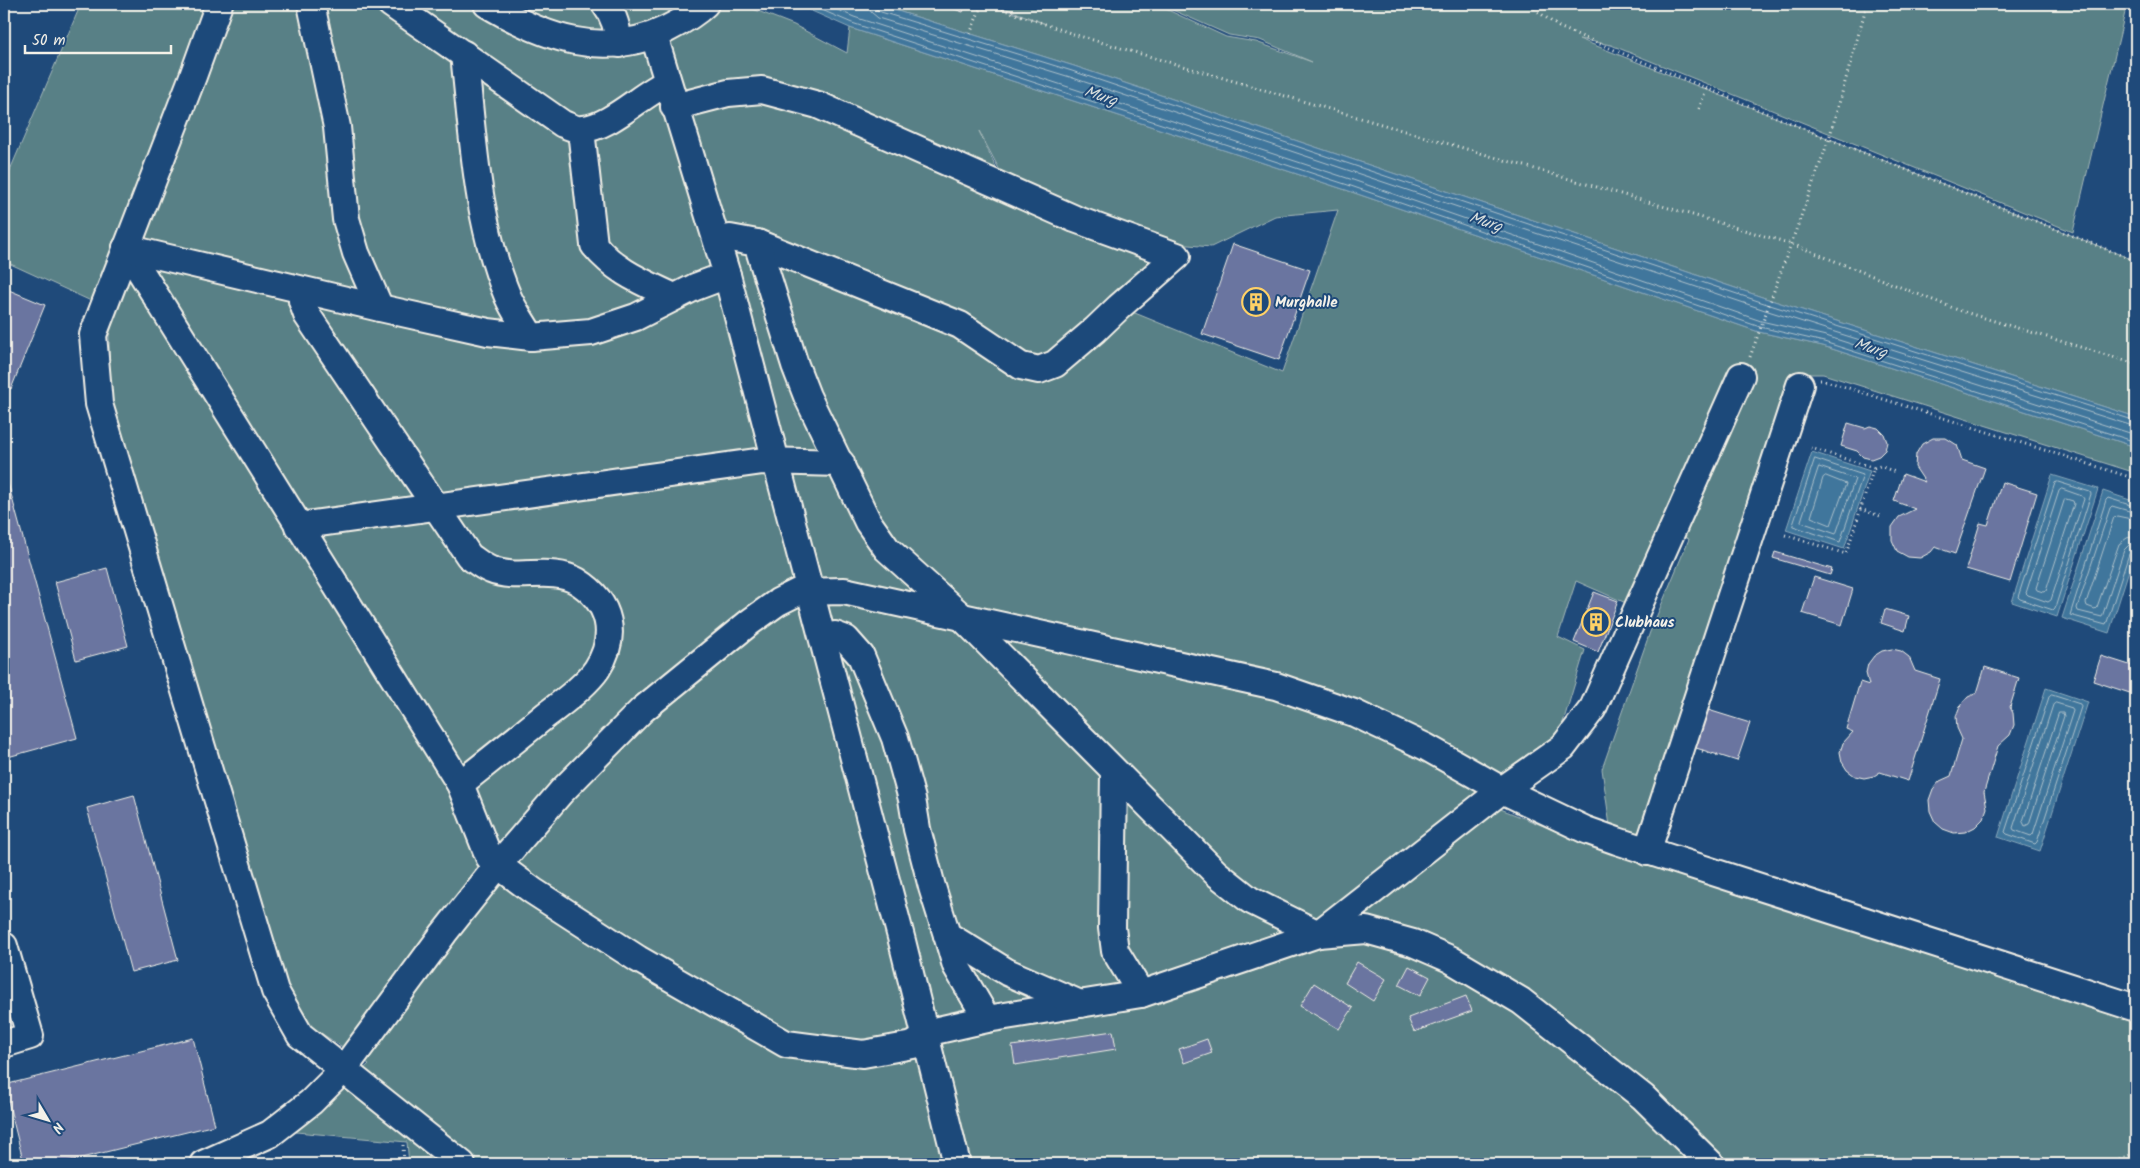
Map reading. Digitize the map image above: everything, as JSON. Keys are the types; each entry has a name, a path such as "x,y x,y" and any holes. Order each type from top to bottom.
{"street":[{"path":"219,4 93,335 99,404 275,991 300,1035 462,1164"},
{"path":"311,4 337,127 346,219 356,253 380,308"},
{"path":"391,4 564,124 581,130 602,124 654,89 667,83"},
{"path":"487,4 522,24 552,36 584,44 619,44 654,36 684,21 705,4"},
{"path":"605,4 612,13 617,26 619,44"},
{"path":"654,36 674,107 728,275 899,932 957,1164"},
{"path":"464,54 478,180 491,244 509,298 531,337"},
{"path":"674,107 728,93 762,90 818,104 1075,219 1176,256 1055,364 1039,370 1022,366 960,325 757,243 730,238 718,240"},
{"path":"581,130 594,246 606,260 623,273 674,297"},
{"path":"757,243 795,365 808,396 868,522 887,549 961,616 1222,879 1250,900 1318,934"},
{"path":"126,248 488,332 531,337 591,332 636,317 674,297 728,275"},
{"path":"126,248 460,784 489,857 533,891 638,959 786,1044 863,1054 913,1044 934,1031 987,1019 1141,994 1318,934 1366,930 1413,943 1458,963 1521,1001 1643,1097 1711,1164"},
{"path":"304,290 302,301 307,316 468,556 492,571 519,575 551,574 576,581 597,598 609,620 608,647 596,670 568,698 460,784"},
{"path":"1318,934 1502,790 1563,747 1594,708 1741,376"},
{"path":"1647,852 1800,385"},
{"path":"298,526 775,460 841,463"},
{"path":"203,1164 270,1134 311,1102 343,1070 444,933 498,865 561,792 642,710 771,607 798,592 810,591 844,591 1276,686 1354,713 1426,747 1502,790 1586,830 1647,852 2136,1008"},
{"path":"823,637 835,635 846,640 860,656 873,685 895,738 912,799 917,830 932,887 956,966 987,1019"},
{"path":"1114,772 1113,936 1115,951 1141,994"},
{"path":"947,935 1007,972 1080,1004"},
{"path":"4,946 30,1036 4,1044"}],"path":[{"path":"970,34 982,4"},
{"path":"988,4 1076,35 1792,244 1958,310 2136,364"},
{"path":"1532,4 1537,11 1559,27 2136,261"},
{"path":"1758,332 1772,300 1829,138 1867,4"},
{"path":"1699,109 1706,87"},
{"path":"1800,385 1823,380 2136,480"},
{"path":"1811,448 1874,468 1880,466 1895,472"},
{"path":"1785,535 1846,554 1874,468"},
{"path":"1860,509 1880,516"},
{"path":"2105,1164 2136,1154"}],"green space":[{"path":"81,4 740,4 794,25 847,53 850,28 1346,190 1759,332 1823,346 2136,447 2136,473 1823,374 1793,374 1790,378 1646,827 1634,834 1610,826 1602,769 1650,632 1689,539 1672,532 1626,603 1576,581 1558,637 1585,650 1561,729 1525,760 1498,808 1602,849 2136,1021 2136,1164 409,1164 407,1142 296,1132 369,1064 313,1028 284,987 110,400 109,336 115,312 4,261 4,184","holes":["979,131 1005,180 1177,244 1211,247 1275,216 1338,210 1282,373 1125,309 1163,258 1012,201"]},
{"path":"875,4 988,4 1046,24 994,4 1086,4 1091,7 1087,4 1155,4 1226,37 1256,42 1312,62 1260,40 1229,35 1159,4 2127,4 2073,232 1611,45 1579,39 2136,261 2136,417 1771,300 1074,66"}],"water":[{"name":"Murg","path":"796,4 875,4 1074,66 1771,300 2136,417 2136,447 1823,346 1759,332 1346,190 850,28"},
{"path":"1812,452 1870,471 1844,549 1786,530"},
{"path":"2052,475 2098,489 2057,617 2012,602"},
{"path":"2103,491 2136,502 2136,548 2109,633 2062,618"},
{"path":"2046,688 2088,702 2040,851 1998,837"}],"building":[{"path":"950,4 966,5 963,12 949,7"},
{"name":"Murghalle","path":"1233,244 1310,270 1279,360 1202,334"},
{"path":"4,288 45,305 11,389 4,386"},
{"path":"1848,423 1865,428 1870,426 1878,428 1884,434 1887,442 1885,450 1879,456 1871,459 1863,457 1857,451 1841,446"},
{"path":"1933,438 1946,438 1957,445 1962,460 1985,468 1955,554 1935,547 1931,552 1920,558 1908,557 1897,551 1892,540 1892,527 1899,517 1915,509 1894,501 1903,474 1925,482 1915,467 1916,454 1922,444"},
{"path":"4,468 77,738 4,758"},
{"path":"2002,482 2037,493 2010,582 1966,569 1980,523 1988,525"},
{"path":"1775,552 1832,569 1830,575 1773,558"},
{"path":"107,568 128,646 76,660 55,582"},
{"path":"1814,577 1853,589 1842,625 1802,613"},
{"name":"Clubhaus","path":"1594,592 1618,601 1598,652 1574,642"},
{"path":"1885,609 1909,616 1905,631 1881,623"},
{"path":"1892,649 1901,651 1909,657 1915,671 1940,679 1908,781 1880,772 1874,776 1864,778 1855,776 1847,770 1842,762 1840,752 1843,743 1853,732 1846,729 1860,682 1869,685 1866,673 1868,664 1874,656 1882,651"},
{"path":"2101,656 2136,667 2136,695 2093,681"},
{"path":"1985,667 2019,678 2010,707 2013,713 2014,725 2010,735 1998,746 1984,792 1987,808 1983,819 1975,827 1965,832 1954,833 1943,829 1935,822 1930,811 1929,800 1933,789 1940,781 1951,776 1962,739 1957,728 1956,716 1960,706 1968,697 1977,693"},
{"path":"1705,709 1750,723 1737,761 1693,747"},
{"path":"134,795 178,960 131,972 87,808"},
{"path":"1357,962 1386,979 1373,1001 1345,983"},
{"path":"1409,966 1430,977 1420,996 1399,985"},
{"path":"1314,983 1353,1008 1339,1029 1300,1006"},
{"path":"1466,996 1472,1011 1414,1032 1408,1018"},
{"path":"1113,1031 1116,1049 1015,1065 1012,1046"},
{"path":"193,1038 215,1125 57,1164 24,1164 4,1085"},
{"path":"1207,1039 1212,1053 1184,1063 1179,1049"}],"place":[{"name":"Murghalle","path":"1256,302"},
{"name":"Clubhaus","path":"1596,622"}]}
